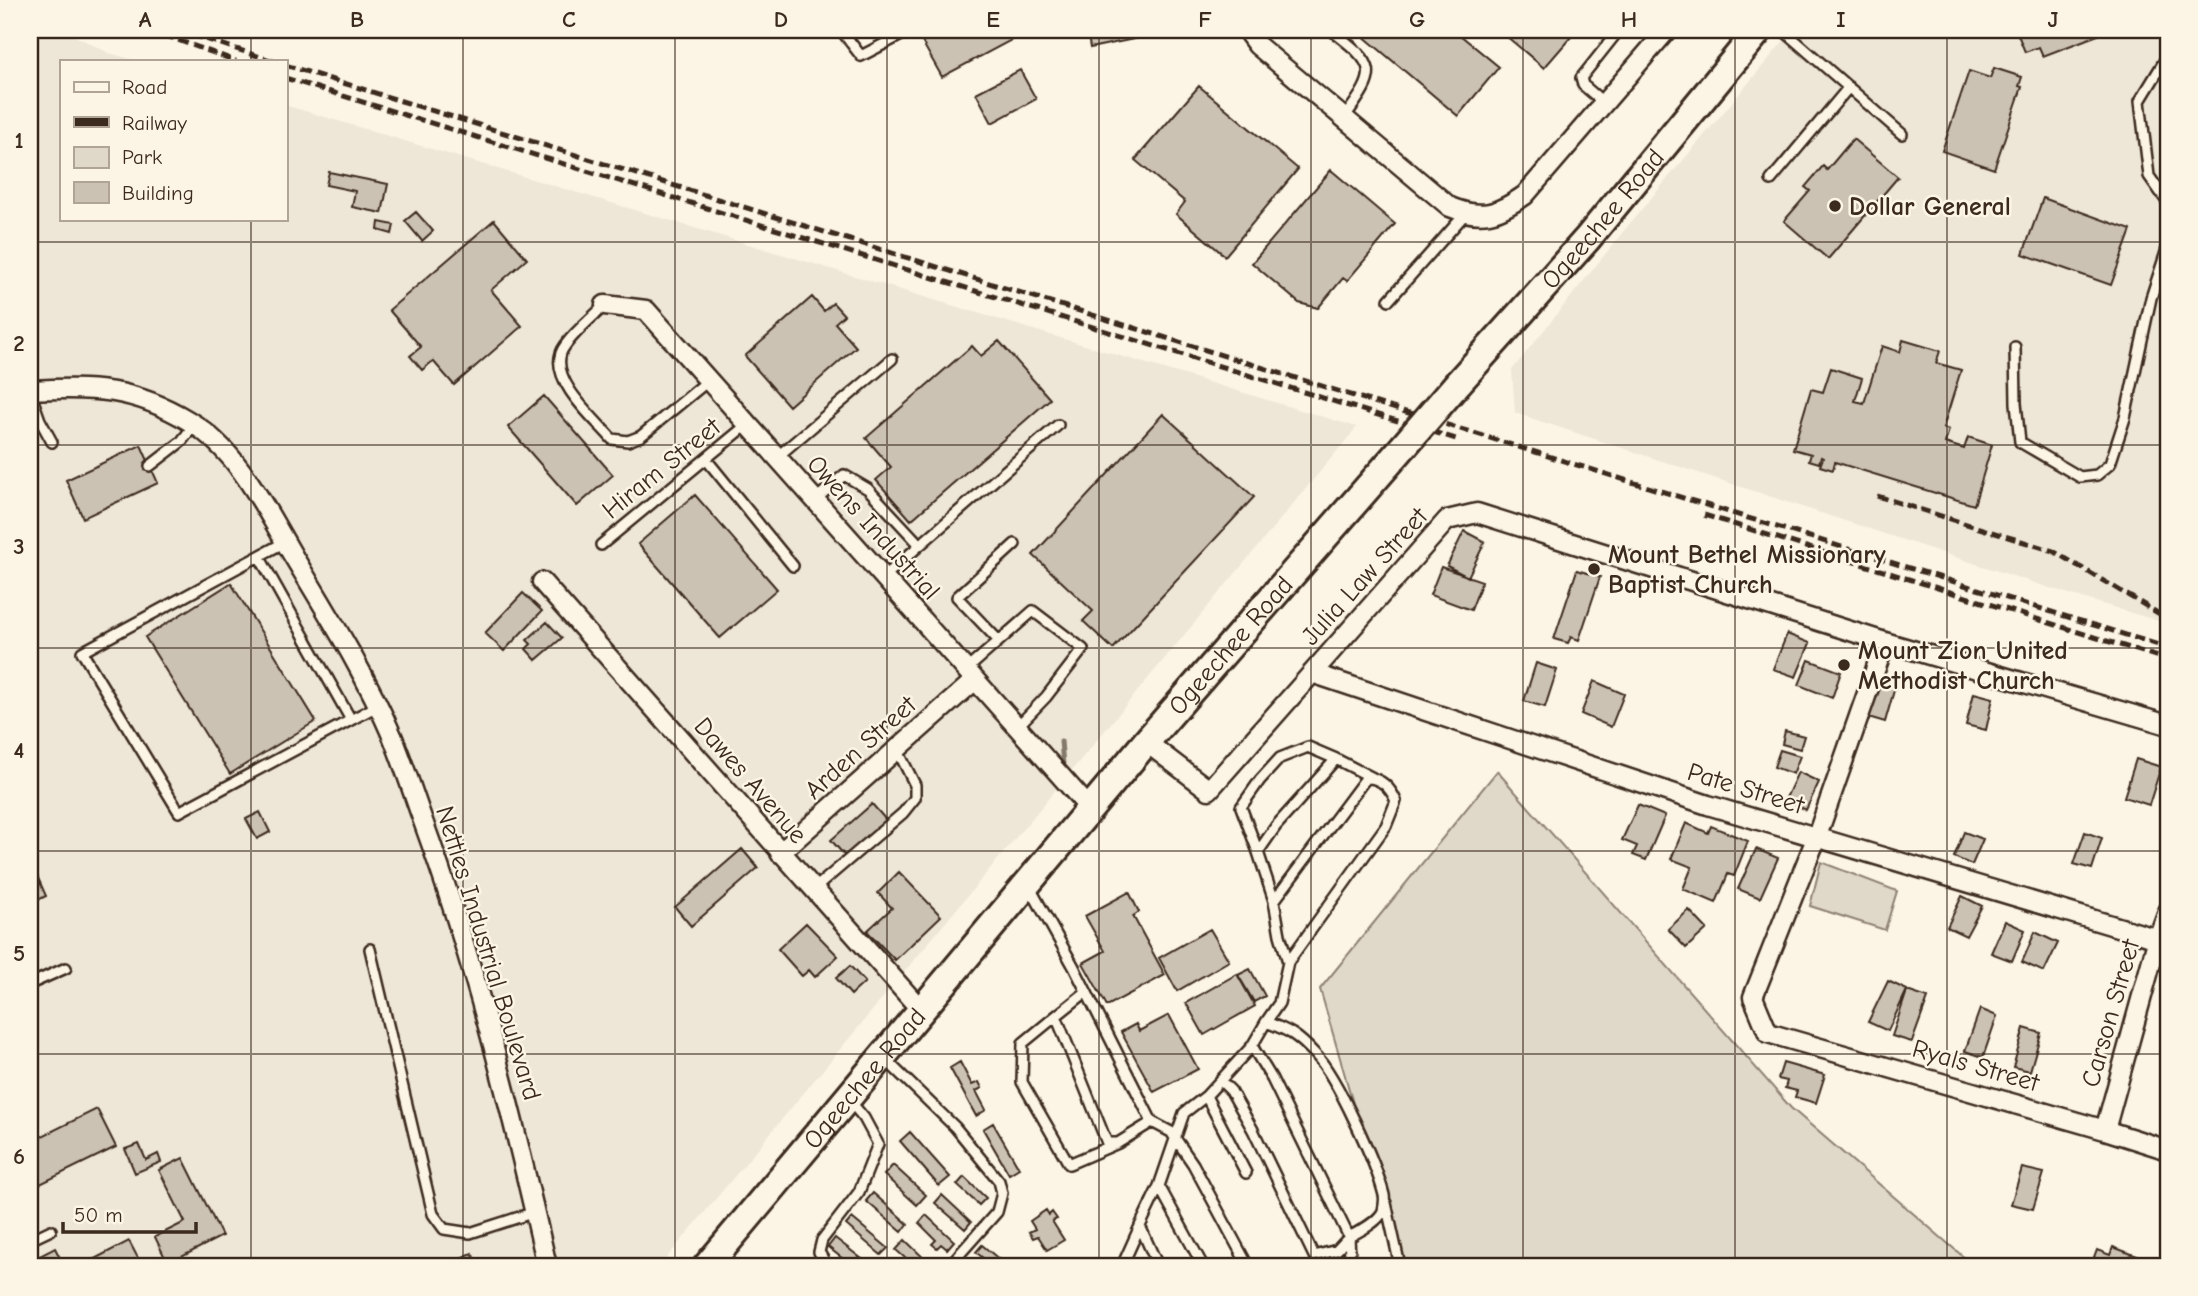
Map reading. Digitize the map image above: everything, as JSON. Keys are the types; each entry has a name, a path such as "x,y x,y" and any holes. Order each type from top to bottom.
{"main road":[{"name":"Ogeechee Road","path":"707,1266 1146,742 1587,239 1759,30"}],"street":[{"path":"1246,30 1257,45 1450,207 1466,213 1486,215 1507,207 1525,195 1667,30"},
{"name":"Owens Industrial","path":"605,305 646,310 1091,810"},
{"name":"Nettles Industrial Boulevard","path":"30,391 83,388 120,392 142,398 194,425 223,448 252,486 285,542 362,674 393,738 448,890 484,1006 535,1212 544,1265"},
{"name":"Julia Law Street","path":"1146,742 1209,790 1447,520 1477,513 1885,642 2168,725"},
{"name":"Dawes Avenue","path":"542,582 922,1011"},
{"path":"1817,836 1885,642"},
{"name":"Pate Street","path":"1312,673 1708,805 2163,940"},
{"name":"Arden Street","path":"780,853 897,749 971,675"},
{"name":"Ryals Street","path":"1817,836 1754,997 1768,1033 2105,1129 2168,1150"},
{"name":"Carson Street","path":"2105,1129 2163,940 2168,911"}],"lane":[{"path":"841,30 861,56 911,30"},
{"path":"1331,30 1366,60 1370,68 1366,87 1344,118"},
{"path":"1604,103 1583,85 1581,78 1619,30"},
{"path":"1783,30 1902,134"},
{"path":"2168,55 2140,101 2149,176 2168,203"},
{"path":"1771,180 1849,87"},
{"path":"1389,300 1466,213"},
{"path":"2015,347 2020,442 2080,478 2097,475 2110,464 2125,418 2151,298 2168,246"},
{"path":"605,305 561,352 559,371 566,386 612,439 628,441 641,436 709,380"},
{"path":"776,457 892,359"},
{"path":"30,391 40,420 52,442"},
{"path":"150,466 181,442 194,425"},
{"name":"Hiram Street","path":"601,545 748,425"},
{"path":"884,578 1058,425"},
{"path":"706,459 793,566"},
{"path":"815,500 844,475 868,489 920,545"},
{"path":"285,542 82,652 179,812 377,705"},
{"path":"999,641 957,597 1015,544"},
{"path":"259,556 351,720"},
{"path":"971,675 999,641 1032,611 1083,649 1017,727"},
{"path":"1122,1266 1159,1186 1184,1113 1206,1096 1252,1046 1279,1003 1288,962 1386,826 1396,801 1391,789 1308,747 1280,758 1241,807 1274,901 1288,962"},
{"path":"813,890 904,813 915,798 915,785 897,749"},
{"path":"1258,852 1276,826 1336,759"},
{"path":"1274,901 1366,778 1373,778"},
{"path":"1028,884 1152,1122 1171,1132 1193,1164 1248,1266"},
{"path":"370,949 433,1214 444,1229 470,1233 535,1212"},
{"path":"30,984 66,968"},
{"path":"1086,992 1023,1043 1022,1082 1069,1164 1118,1143 1152,1122"},
{"path":"1056,1016 1107,1143 1118,1143"},
{"path":"1266,1022 1292,1031 1317,1056 1343,1100 1366,1146 1385,1198 1400,1266"},
{"path":"1252,1046 1272,1079 1332,1198 1349,1237 1350,1257 1354,1266"},
{"path":"884,1057 955,1128 999,1181 1002,1193 997,1212 949,1266"},
{"path":"1221,1081 1231,1091 1253,1130 1314,1261 1337,1250 1349,1237 1364,1229 1382,1213 1385,1198"},
{"path":"1206,1096 1246,1173"},
{"path":"827,1266 819,1252 822,1240 859,1192 878,1144 864,1118 848,1100"},
{"path":"1159,1186 1203,1266"},
{"path":"1140,1226 1158,1266"},
{"path":"30,1240 51,1230"}],"shaded area":[{"path":"30,30 63,30 109,53 134,60 60,60 60,220 287,220 287,106 1357,427 660,1266 30,1266"},
{"path":"1793,30 2168,30 2168,624 1515,413 1512,370 1631,222"}],"green space":[{"path":"1497,771 1791,1108 1974,1266 1400,1266 1320,989"},
{"path":"1821,862 1897,891 1885,930 1810,906"}],"building":[{"path":"939,30 1030,30 942,77 921,40"},
{"path":"1087,30 1137,30 1139,38 1090,48"},
{"path":"1356,30 1454,30 1499,67 1458,116"},
{"path":"1499,30 1577,30 1544,68"},
{"path":"2016,30 2111,30 2043,56 2039,47 2025,52"},
{"path":"1994,68 2022,77 2019,86 2022,87 1994,169 1942,151 1969,71 1990,78"},
{"path":"1020,70 1036,99 992,123 976,93"},
{"path":"1199,86 1298,169 1225,256 1176,214 1185,202 1135,160"},
{"name":"Dollar General","path":"1853,139 1898,177 1828,259 1784,221 1810,191 1805,187 1823,166 1827,170"},
{"path":"1331,170 1395,224 1347,281 1343,278 1318,308 1299,303 1252,263"},
{"path":"329,172 388,184 382,213 352,207 355,191 326,185"},
{"path":"2043,198 2131,230 2111,285 2023,254"},
{"path":"416,212 433,231 422,241 405,221"},
{"path":"494,220 527,259 491,290 522,326 454,385 433,361 422,370 410,356 421,347 389,310"},
{"path":"379,222 394,225 392,234 378,230"},
{"path":"812,297 824,311 833,303 844,315 835,323 856,347 789,406 745,356"},
{"path":"1903,340 1940,351 1936,363 1961,370 1943,428 1949,430 1945,443 1964,449 1968,437 1992,445 1974,505 1835,462 1833,470 1820,466 1823,458 1821,457 1819,463 1809,460 1811,454 1793,449 1811,389 1823,392 1831,368 1862,378 1855,401 1864,403 1882,346 1900,352"},
{"path":"999,341 1050,399 911,520 876,480 891,467 866,438 972,346 981,356"},
{"path":"544,396 613,475 577,506 508,427"},
{"path":"1163,414 1254,497 1113,649 1083,621 1093,611 1033,555"},
{"path":"141,445 158,483 83,518 66,480"},
{"path":"695,495 777,589 720,638 638,544"},
{"path":"1464,531 1485,542 1468,577 1447,566"},
{"path":"1441,567 1482,581 1471,610 1430,595"},
{"path":"1577,570 1600,577 1579,640 1571,637 1568,643 1554,639"},
{"path":"231,583 316,721 230,774 145,637"},
{"path":"523,593 542,611 504,651 485,633"},
{"path":"547,622 562,638 536,660 526,649 531,644 527,640"},
{"path":"1787,634 1810,643 1796,677 1773,669"},
{"path":"1809,660 1841,672 1832,698 1799,685"},
{"path":"1536,663 1557,670 1545,707 1524,701"},
{"path":"1594,681 1624,694 1611,727 1581,714"},
{"path":"1875,682 1895,687 1885,722 1865,716"},
{"path":"1974,693 1993,698 1986,730 1966,725"},
{"path":"1785,731 1804,736 1800,749 1782,744"},
{"path":"1780,750 1800,756 1793,774 1774,767"},
{"path":"2136,759 2161,767 2149,805 2124,797"},
{"path":"1798,772 1819,782 1806,810 1785,800"},
{"path":"872,804 886,820 845,856 831,840"},
{"path":"1638,805 1665,816 1646,860 1633,855 1637,846 1622,840"},
{"path":"260,812 270,832 257,839 246,819"},
{"path":"1686,823 1708,833 1711,826 1748,841 1734,876 1728,874 1716,903 1683,889 1692,867 1671,859"},
{"path":"1964,832 1983,839 1972,865 1954,857"},
{"path":"2085,832 2102,838 2092,869 2074,864"},
{"path":"742,849 758,868 691,926 675,907"},
{"path":"1756,849 1778,858 1760,898 1738,889"},
{"path":"30,860 46,896 30,904"},
{"path":"899,872 941,916 895,960 867,931 892,908 878,893"},
{"path":"1129,892 1139,912 1133,916 1165,975 1107,1006 1083,963 1105,951 1085,916"},
{"path":"1962,896 1982,906 1966,936 1947,927"},
{"path":"1689,910 1707,929 1686,948 1668,929"},
{"path":"2005,921 2025,930 2012,961 1991,953"},
{"path":"806,923 838,956 815,977 809,970 802,976 778,949"},
{"path":"1210,929 1229,961 1177,991 1159,958"},
{"path":"2035,932 2058,943 2044,972 2022,962"},
{"path":"850,966 865,982 851,995 836,978"},
{"path":"1250,969 1265,996 1254,1002 1238,975"},
{"path":"1237,974 1255,1006 1204,1035 1186,1003"},
{"path":"1888,981 1907,990 1888,1031 1868,1022"},
{"path":"1907,991 1928,998 1912,1042 1892,1036"},
{"path":"1980,1009 1997,1016 1983,1057 1965,1051"},
{"path":"1169,1015 1198,1069 1154,1092 1121,1032 1136,1024 1139,1031"},
{"path":"2024,1028 2041,1033 2030,1071 2013,1067"},
{"path":"960,1062 972,1085 979,1082 982,1088 976,1091 986,1110 976,1116 950,1068"},
{"path":"1783,1063 1825,1075 1816,1103 1795,1097 1797,1091 1785,1088 1787,1081 1778,1079"},
{"path":"97,1109 116,1147 30,1189 30,1142"},
{"path":"993,1123 1019,1168 1009,1174 983,1129"},
{"path":"910,1132 950,1177 939,1186 900,1141"},
{"path":"139,1144 146,1160 158,1154 161,1162 135,1173 125,1149"},
{"path":"183,1158 222,1236 168,1264 155,1237 185,1222 159,1170"},
{"path":"893,1165 926,1195 917,1205 884,1175"},
{"path":"2022,1168 2044,1173 2033,1209 2011,1204"},
{"path":"964,1177 986,1198 979,1205 957,1185"},
{"path":"873,1193 908,1224 902,1232 866,1201"},
{"path":"942,1195 971,1222 965,1229 935,1203"},
{"path":"1046,1210 1049,1215 1052,1212 1057,1219 1052,1221 1064,1240 1047,1250 1038,1236 1033,1238 1029,1232 1035,1229 1030,1221"},
{"path":"926,1215 954,1241 947,1249 941,1244 937,1248 932,1244 936,1240 919,1223"},
{"path":"852,1218 888,1248 881,1255 846,1225"},
{"path":"835,1238 871,1266 852,1266 828,1247"},
{"path":"905,1240 932,1266 914,1266 896,1250"},
{"path":"129,1241 139,1260 126,1266 81,1266"},
{"path":"982,1245 1007,1266 992,1266 976,1252"},
{"path":"2113,1247 2164,1266 2091,1266 2097,1250 2110,1255"},
{"path":"55,1248 64,1266 30,1266 30,1261"},
{"path":"472,1253 478,1266 443,1266 463,1257"}],"waterway":[{"path":"1061,741 1063,765"}],"railway":[{"path":"150,30 233,60"},
{"path":"178,30 270,60"},
{"path":"287,66 2168,648"},
{"path":"287,79 1456,439"},
{"path":"1877,496 2053,551 2168,619"},
{"path":"1704,515 2168,660"}],"place":[{"name":"Dollar General","path":"1835,206"},
{"name":"Mount Bethel Missionary Baptist Church","path":"1594,569"},
{"name":"Mount Zion United Methodist Church","path":"1844,665"}]}
